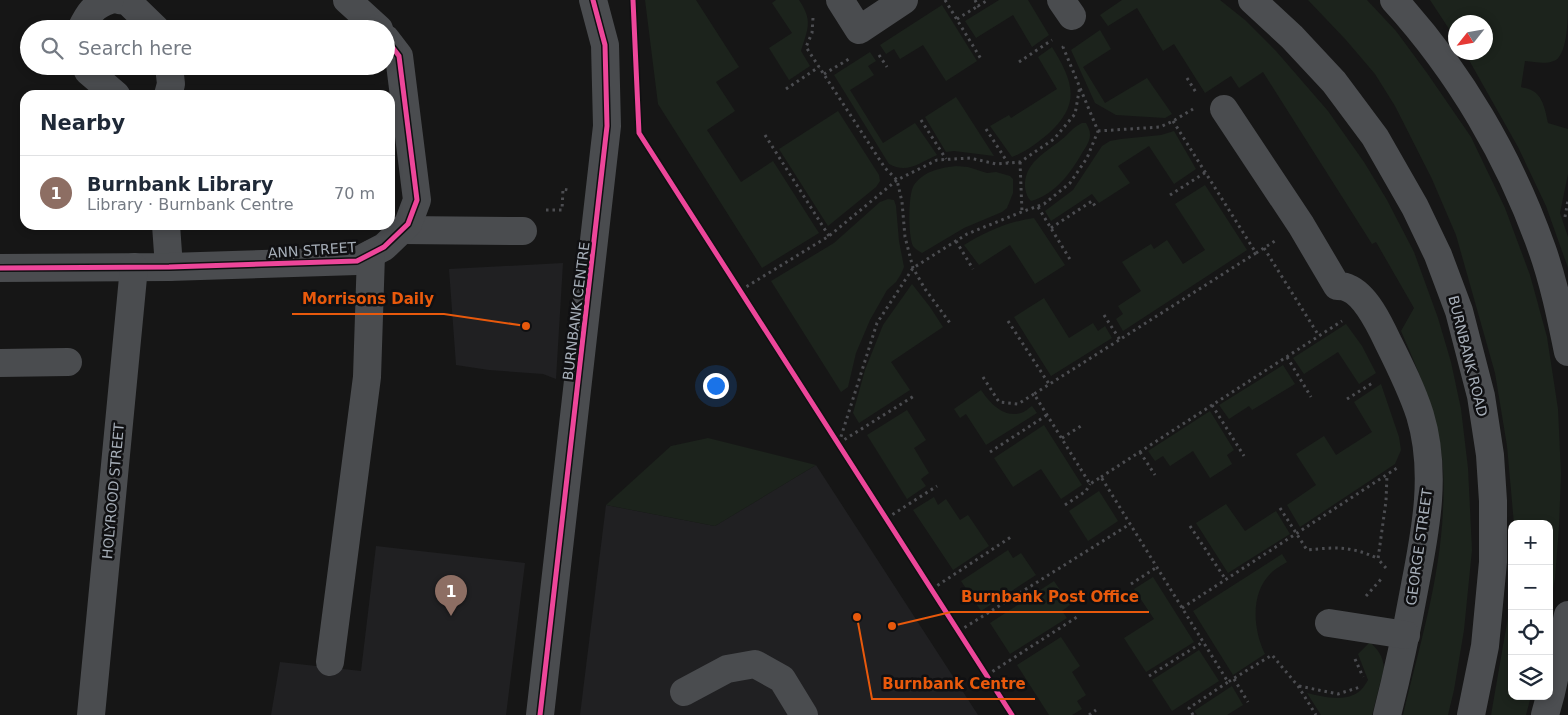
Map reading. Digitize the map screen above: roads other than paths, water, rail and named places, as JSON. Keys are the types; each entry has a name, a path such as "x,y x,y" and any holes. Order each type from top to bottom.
{"main road":[{"name":"BURNBANK ROAD","path":"1252,0 1292,37 1334,82 1375,137 1416,207 1438,255 1459,311 1481,396 1490,456 1493,501 1493,562 1485,646 1471,715"},
{"path":"1394,0 1412,19 1471,102 1522,197 1542,250 1558,304 1568,352"},
{"path":"1545,715 1568,615"}],"street":[{"path":"85,20 88,13 100,3 110,0"},
{"path":"119,0 127,2 146,20"},
{"path":"347,0 369,20"},
{"name":"BURNBANK CENTRE","path":"540,715 607,126 605,45 593,0"},
{"path":"840,0 859,30 904,0"},
{"name":"ANN STREET","path":"0,268 134,268 358,261 384,247 408,224 417,200 399,56 395,51"},
{"path":"93,75 110,90"},
{"path":"169,90 170,75"},
{"name":"GEORGE STREET","path":"1213,106 1301,225 1337,286 1348,288 1361,296 1374,316 1403,371 1420,416 1427,452 1429,486 1426,517 1406,635 1387,715"},
{"path":"166,230 169,267"},
{"path":"402,230 523,231"},
{"path":"330,662 368,377 371,254"},
{"name":"HOLYROOD STREET","path":"91,715 134,268"},
{"path":"0,363 68,362"},
{"path":"1329,623 1406,635"},
{"path":"684,692 727,669 755,664 782,679 804,715"}],"place":[{"name":"Morrisons Daily","path":"526,326"},
{"name":"Burnbank Library","path":"451,616"},
{"name":"Burnbank Centre","path":"857,617"},
{"name":"Burnbank Post Office","path":"892,626"}]}
